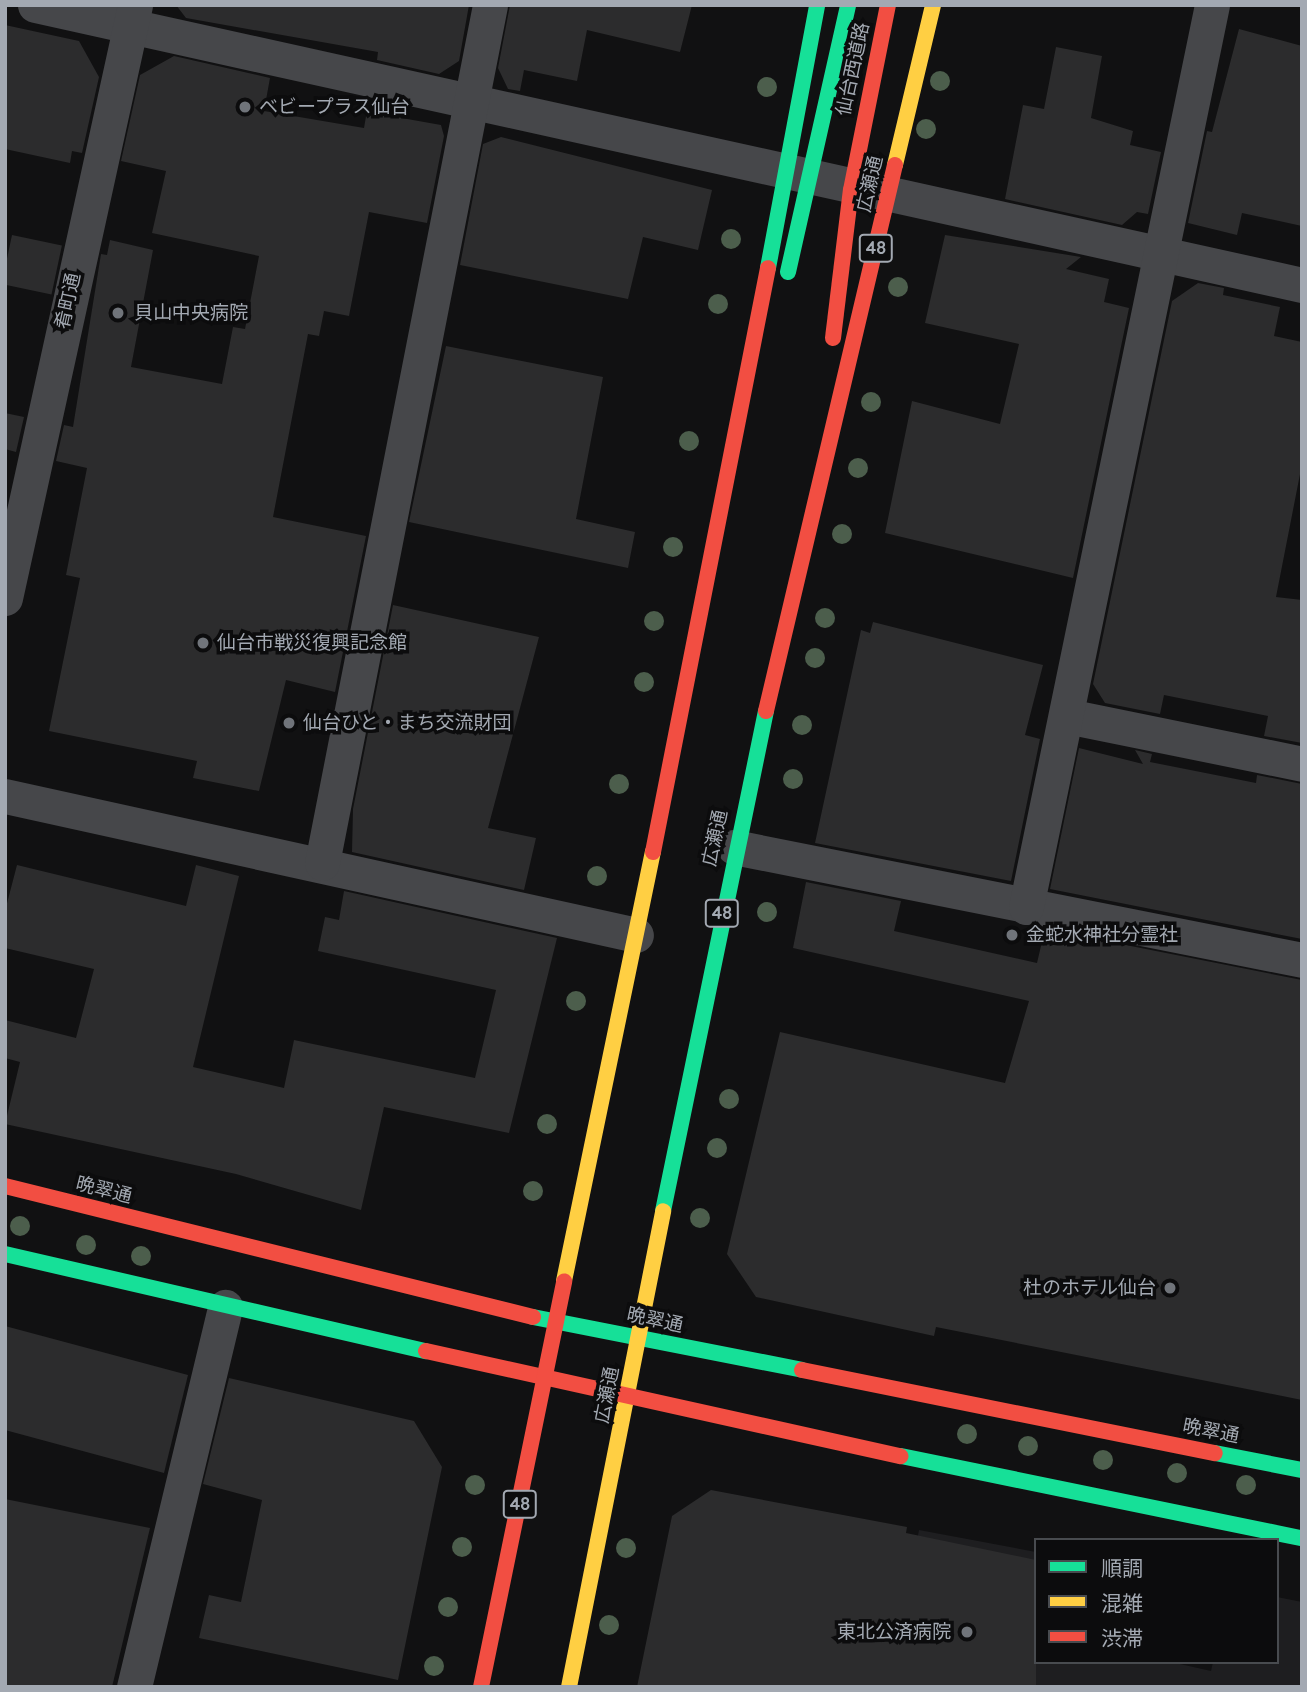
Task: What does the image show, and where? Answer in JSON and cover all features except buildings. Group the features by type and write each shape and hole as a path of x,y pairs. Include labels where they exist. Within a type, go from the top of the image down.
{"main road":[{"name":"48","path":"481,1687 547,1380 730,480 797,176 817,5"},
{"name":"仙台西道路","path":"797,176 821,132 848,5"},
{"name":"仙台西道路","path":"851,190 888,5"},
{"name":"広瀬通","path":"569,1687 640,1338 734,847 816,490 933,5"},
{"name":"48","path":"730,480 797,176"},
{"name":"48","path":"816,490 851,190"},
{"name":"晩翠通","path":"5,1186 557,1322 1302,1470"},
{"path":"5,1254 628,1398 1302,1538"}],"street":[{"path":"35,5 133,15 469,103 1157,257 1302,285"},
{"path":"322,863 490,5"},
{"path":"1026,908 1067,716 1157,257 1212,5"},
{"name":"肴町通","path":"5,598 133,15"},
{"path":"1067,716 1302,764"},
{"path":"5,796 322,863 636,935"},
{"path":"734,847 1026,908 1302,960"},
{"path":"134,1687 225,1307"}],"shaded area":[{"name":"東北公済病院","path":"919,1530 1034,1552 1034,1664 1180,1664 1211,1671 1213,1664 1279,1664 1279,1597 1302,1602 1302,1687 888,1687"}],"traffic: fast":[{"path":"768,268 817,5"},
{"path":"788,272 848,5"},
{"path":"663,1211 766,711"},
{"path":"5,1254 426,1351"},
{"path":"533,1317 802,1370"},
{"path":"1215,1453 1302,1470"},
{"path":"901,1456 1302,1538"}],"traffic: slow":[{"path":"895,165 933,5"},
{"path":"564,1281 653,852"},
{"path":"569,1687 663,1211"}],"traffic: jam":[{"path":"833,338 851,190 888,5"},
{"path":"766,711 895,165"},
{"path":"653,852 768,268"},
{"path":"5,1186 533,1317"},
{"path":"481,1687 564,1281"},
{"path":"426,1351 901,1456"},
{"path":"802,1370 1215,1453"}],"place":[{"name":"ベビープラス仙台","path":"245,107"},
{"name":"貝山中央病院","path":"118,313"},
{"name":"仙台市戦災復興記念館","path":"203,643"},
{"name":"仙台ひと・まち交流財団","path":"289,723"},
{"name":"金蛇水神社分霊社","path":"1012,935"},
{"name":"杜のホテル仙台","path":"1170,1288"},
{"name":"東北公済病院","path":"967,1632"}]}
